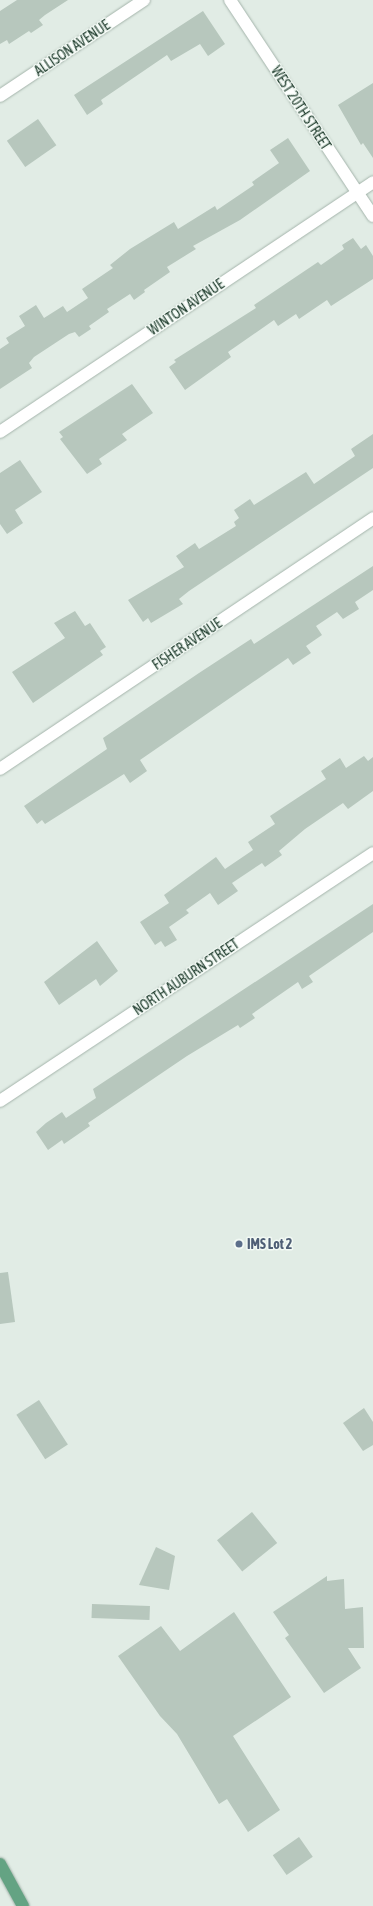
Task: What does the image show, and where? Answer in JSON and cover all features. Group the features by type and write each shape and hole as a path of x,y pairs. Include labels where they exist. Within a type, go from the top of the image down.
{"main road":[{"path":"0,1864 23,1906"}],"street":[{"name":"ALLISON AVENUE","path":"0,96 144,0"},
{"name":"WEST 20TH STREET","path":"230,0 373,216"},
{"name":"WINTON AVENUE","path":"0,432 373,182"},
{"name":"FISHER AVENUE","path":"0,769 373,518"},
{"name":"NORTH AUBURN STREET","path":"0,1101 373,853"}],"building":[{"path":"17,0 68,0 39,20 43,25 31,33 29,31 9,44 7,40 0,44 0,11"},
{"path":"203,11 225,44 208,56 200,44 171,61 167,55 101,100 103,104 87,115 74,95"},
{"path":"373,83 373,158 363,143 361,145 338,105"},
{"path":"38,119 56,145 25,167 7,141"},
{"path":"288,138 310,171 240,220 193,246 196,249 167,267 170,272 144,290 145,292 134,300 130,294 107,309 109,312 89,326 91,329 79,337 75,332 69,334 34,357 29,363 32,368 0,389 0,349 9,343 6,338 25,326 19,316 36,305 44,318 63,306 67,312 88,298 82,289 113,268 110,265 130,249 174,222 178,229 215,206 217,210 254,185 252,182 279,163 270,150"},
{"path":"353,238 361,249 366,245 373,256 373,279 331,306 327,300 299,319 296,314 278,326 274,320 228,352 231,357 185,390 169,367 176,362 174,360 256,308 254,305 318,262 321,265 344,249 342,245"},
{"path":"132,384 153,413 122,434 127,440 99,459 102,464 87,474 60,439 63,437 59,432"},
{"path":"373,434 373,468 189,591 179,599 183,604 151,623 148,618 143,622 128,600 184,567 176,556 195,543 199,549 236,526 234,522 239,518 234,510 250,499 254,505 306,472 314,484 355,456 351,449"},
{"path":"20,460 42,492 15,510 23,523 7,534 0,524 0,473"},
{"path":"373,566 373,590 355,602 359,609 343,619 337,612 316,626 322,635 306,646 311,653 293,665 288,658 140,760 147,771 130,783 124,774 45,824 42,820 37,824 24,806 107,749 103,738 251,639 254,644"},
{"path":"75,611 85,626 90,623 106,647 100,651 103,655 33,703 12,672 65,638 54,623"},
{"path":"364,756 368,761 373,757 373,791 348,809 343,803 305,829 279,851 282,855 265,867 262,863 232,883 238,891 218,905 210,893 186,910 189,913 169,927 177,940 165,947 161,941 155,945 140,922 169,903 164,895 216,857 225,869 253,850 248,842 275,824 270,816 326,779 321,771 340,758 346,768"},
{"path":"373,904 373,932 309,976 313,982 302,989 298,982 252,1014 255,1018 240,1028 238,1025 187,1056 88,1123 90,1126 64,1144 62,1140 48,1150 36,1132 46,1123 62,1112 66,1118 96,1098 93,1089"},
{"path":"97,941 118,971 100,986 96,979 59,1005 44,982"},
{"path":"8,1272 15,1322 0,1324 0,1273"},
{"path":"39,1400 68,1444 45,1459 16,1415"},
{"path":"364,1408 373,1422 373,1445 363,1451 343,1423"},
{"path":"252,1512 277,1543 242,1571 217,1540"},
{"path":"156,1547 175,1556 169,1590 139,1585"},
{"path":"327,1576 327,1581 344,1579 345,1609 363,1607 364,1648 348,1648 361,1668 324,1693 285,1638 289,1635 273,1612"},
{"path":"92,1604 150,1606 149,1620 92,1618"},
{"path":"234,1612 291,1697 233,1736 280,1810 248,1832 227,1799 219,1804 177,1734 160,1716 118,1656 161,1626 180,1651"},
{"path":"299,1837 313,1857 287,1875 273,1855"}],"place":[{"name":"IMS Lot 2","path":"239,1244"}]}
